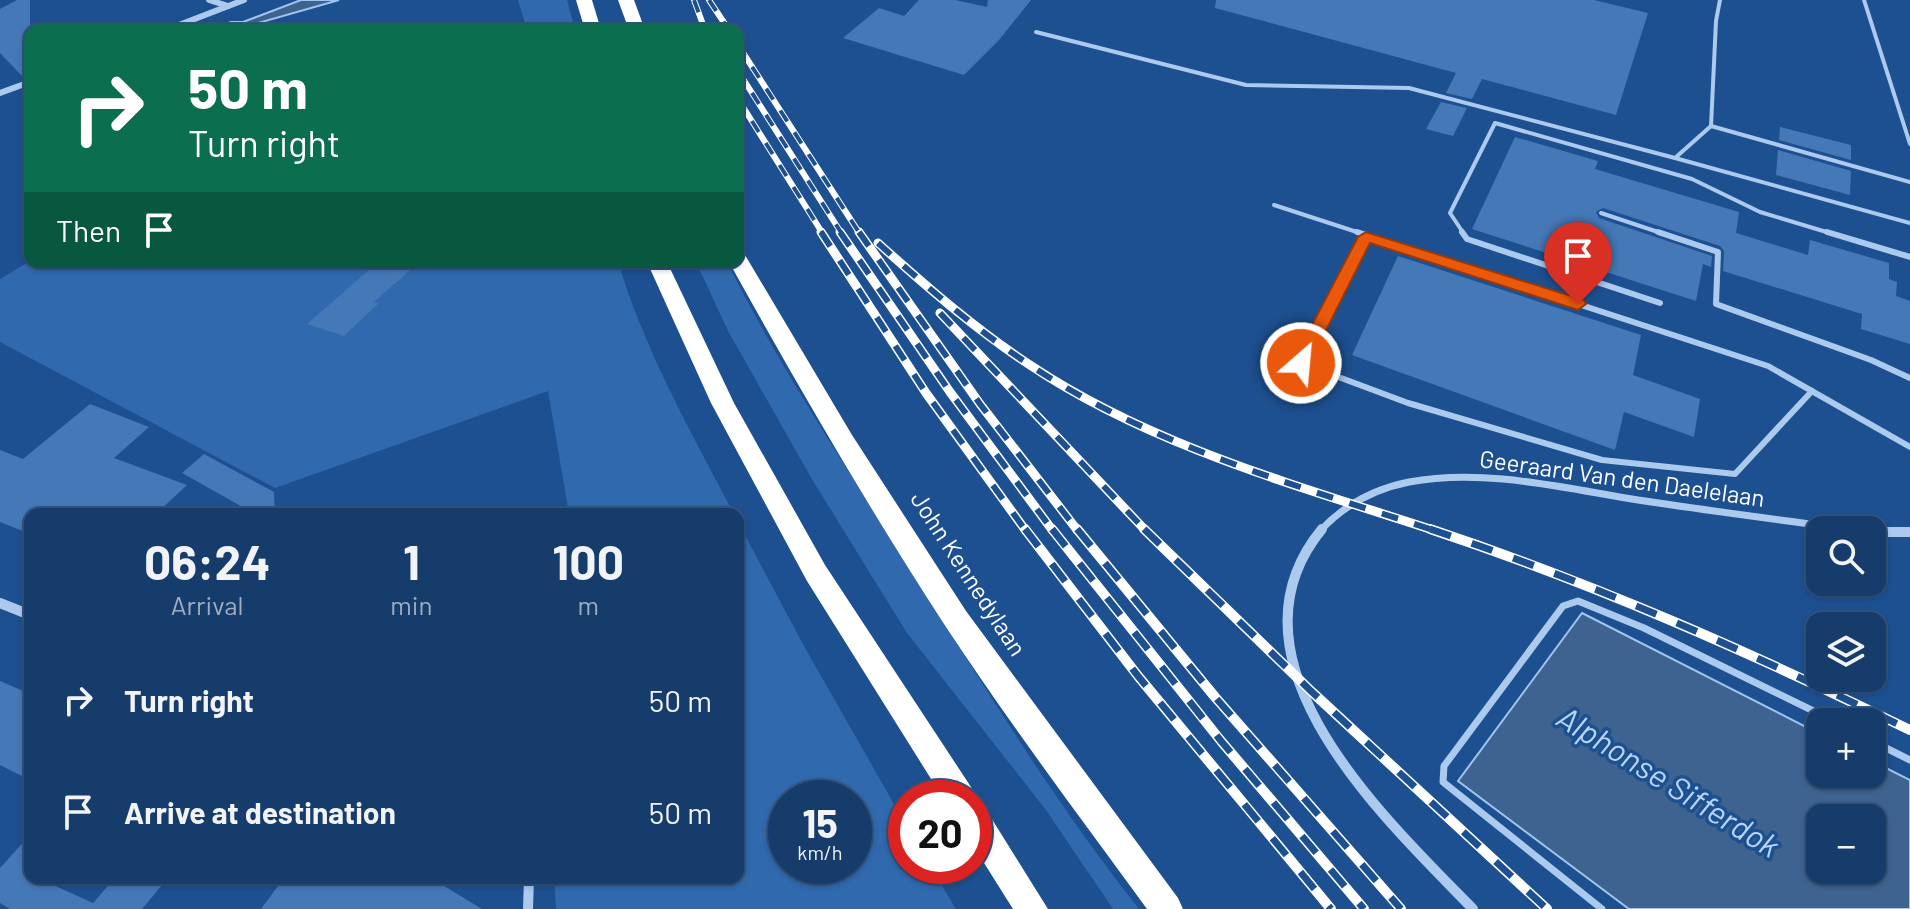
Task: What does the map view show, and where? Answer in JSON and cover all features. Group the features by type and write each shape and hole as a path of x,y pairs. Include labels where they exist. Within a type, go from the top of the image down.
{"highway":[{"path":"584,0 591,24"},
{"path":"626,0 635,24"},
{"path":"660,268 723,403 816,573 948,780"},
{"name":"John Kennedylaan","path":"743,268 802,373 956,619 1061,768 1167,909"},
{"path":"992,847 1032,909"}],"street":[{"path":"209,0 229,6"},
{"path":"182,24 244,0"},
{"path":"0,93 24,84"},
{"name":"Geeraard Van den Daelelaan","path":"1473,909 1346,769 1304,699 1290,653 1289,596 1297,568 1308,547 1330,521 1350,505 1385,487 1424,480 1491,478 1806,523"},
{"path":"1886,532 1910,532"},
{"path":"0,603 24,613"},
{"path":"528,909 529,884"}],"lane":[{"path":"1675,158 1711,126 1716,21 1720,0"},
{"path":"1864,0 1910,144"},
{"path":"1036,32 1246,85 1409,88 1910,223"},
{"path":"1660,303 1467,239 1450,213 1495,123 1692,179 1760,212 1910,257"},
{"path":"1711,126 1910,182"},
{"path":"1274,205 1768,366 1910,447"},
{"path":"1601,213 1718,252 1716,304 1871,360 1910,378"},
{"path":"1366,237 1301,363 1408,403 1602,460 1735,474 1812,391"},
{"path":"1602,909 1443,782 1444,766 1563,606 1578,601 1644,628 1807,708"},
{"path":"1886,748 1910,760"}],"shaded area":[{"path":"518,0 567,0 573,24 525,24"},
{"path":"24,265 24,268 620,268 655,359 731,508 568,508 548,391 275,488 0,342 0,279"},
{"path":"699,268 730,268 814,416 990,697 1077,826 1139,909 1113,909 1046,810 907,633 813,481 728,331"},
{"path":"744,533 888,793 888,884 941,884 956,909 556,909 554,884 744,884"}],"water":[{"path":"301,0 339,0 255,24 226,24 243,22"},
{"name":"Alphonse Sifferdok","path":"1582,613 1806,727 1806,788 1886,788 1886,768 1910,780 1910,909 1629,909 1458,781"}],"building":[{"path":"17,0 30,0 30,24 24,24 24,78 0,53 0,9"},
{"path":"919,0 955,0 987,7 988,0 1031,0 999,40 964,75 843,38 879,8 904,16"},
{"path":"1216,0 1594,0 1648,13 1616,115 1482,79 1472,99 1446,93 1456,73 1215,8"},
{"path":"1441,102 1467,108 1453,136 1426,129"},
{"path":"1780,127 1851,145 1851,160 1779,140"},
{"path":"1515,137 1598,161 1595,169 1739,212 1736,233 1808,255 1810,240 1889,263 1889,279 1897,282 1896,296 1910,301 1910,344 1861,329 1862,314 1723,271 1724,251 1720,246 1603,208 1596,212 1599,218 1712,256 1711,267 1703,264 1696,301 1472,229"},
{"path":"1778,150 1851,171 1850,195 1776,175"},
{"path":"1398,256 1641,335 1633,375 1700,399 1694,437 1624,412 1615,450 1352,355"},
{"path":"371,268 410,270 374,302 379,303 344,336 307,324"},
{"path":"90,404 149,427 114,458 187,485 162,508 24,508 24,532 0,522 0,450 23,459"},
{"path":"204,454 274,492 275,508 244,508 182,473"},
{"path":"0,681 24,691 24,777 0,765"},
{"path":"24,842 24,884 51,884 93,903 110,884 163,884 142,909 10,909 0,903 0,868"},
{"path":"280,884 441,884 482,909 261,909"}],"railway":[{"path":"694,0 703,24"},
{"path":"709,0 725,24"},
{"path":"744,54 860,234"},
{"path":"744,80 842,234"},
{"path":"744,109 823,234"},
{"path":"821,232 926,393 1026,531"},
{"path":"840,232 950,392 1053,531"},
{"path":"859,232 980,404 1078,531"},
{"path":"878,243 990,337 1077,394 1125,419 1227,462 1434,530"},
{"path":"940,313 1145,530"},
{"path":"1025,529 1138,676 1331,909"},
{"path":"1052,529 1221,741 1364,909"},
{"path":"1077,529 1215,697 1401,909"},
{"path":"1145,530 1312,692 1547,909"},
{"path":"1434,530 1553,573 1674,622 1910,730"}],"route":[{"path":"1301,363 1366,237 1578,304"}]}
